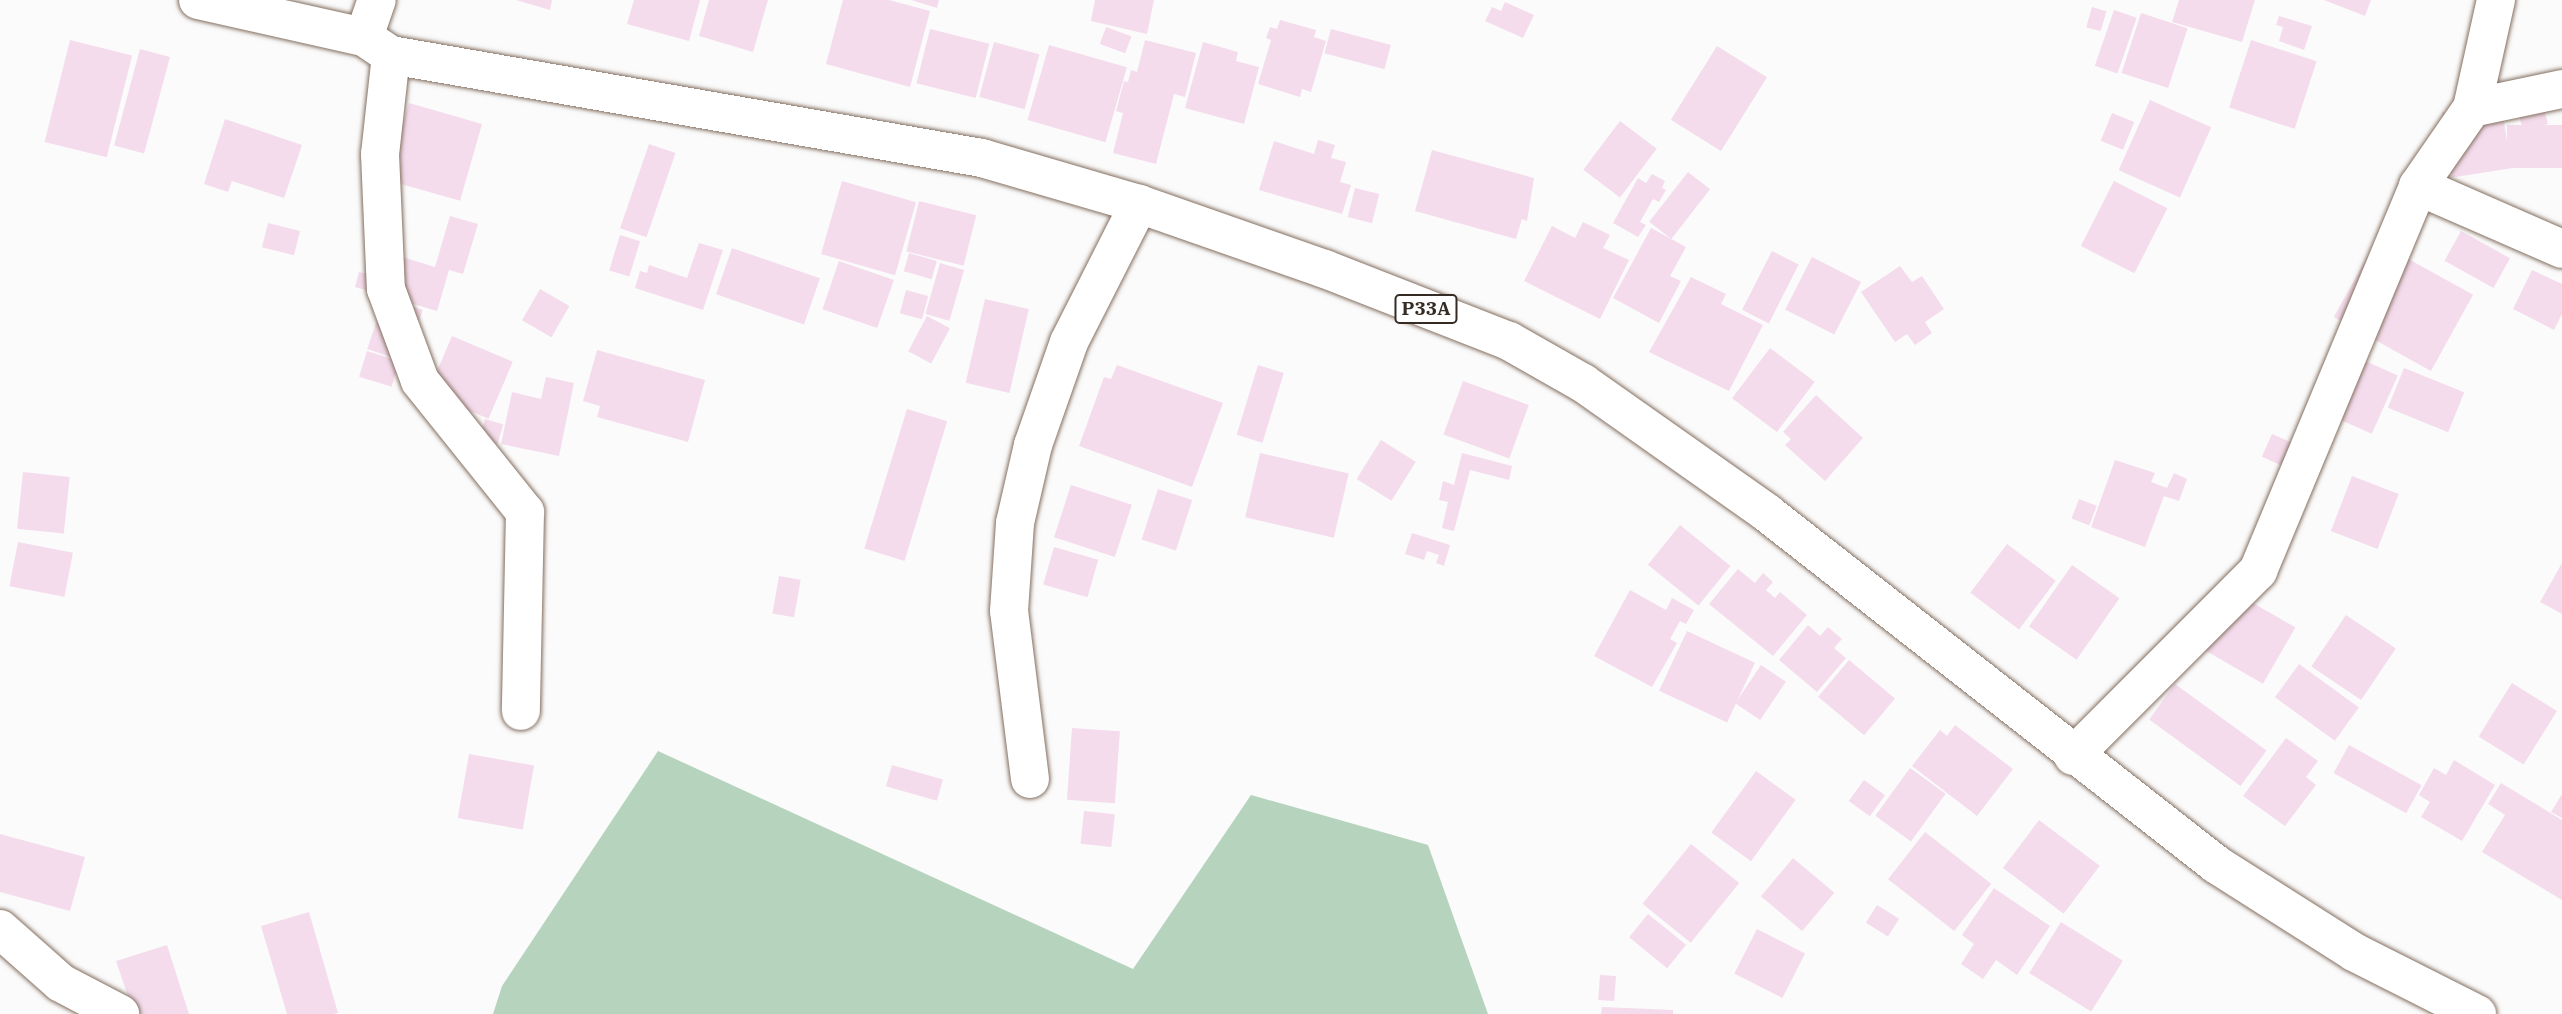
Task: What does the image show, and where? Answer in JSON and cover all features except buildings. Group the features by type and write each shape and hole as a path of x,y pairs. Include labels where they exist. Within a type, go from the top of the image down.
{"street":[{"name":"P33A","path":"198,0 378,46 982,158 1139,204 1325,269 1509,341 1583,383 1767,513 2073,756 2228,872 2354,952 2477,1014"},
{"path":"377,0 386,289 420,381 525,513 521,711"},
{"path":"2073,756 2258,571 2418,186 2472,108 2496,0"},
{"path":"2472,108 2562,89"},
{"path":"2418,186 2562,249"},
{"path":"1030,779 1009,611 1015,523 1032,445 1069,342 1139,204"},
{"path":"0,929 61,983 120,1014"}],"green space":[{"path":"658,751 1133,969 1251,795 1428,845 1488,1014 493,1014 502,986"}]}
